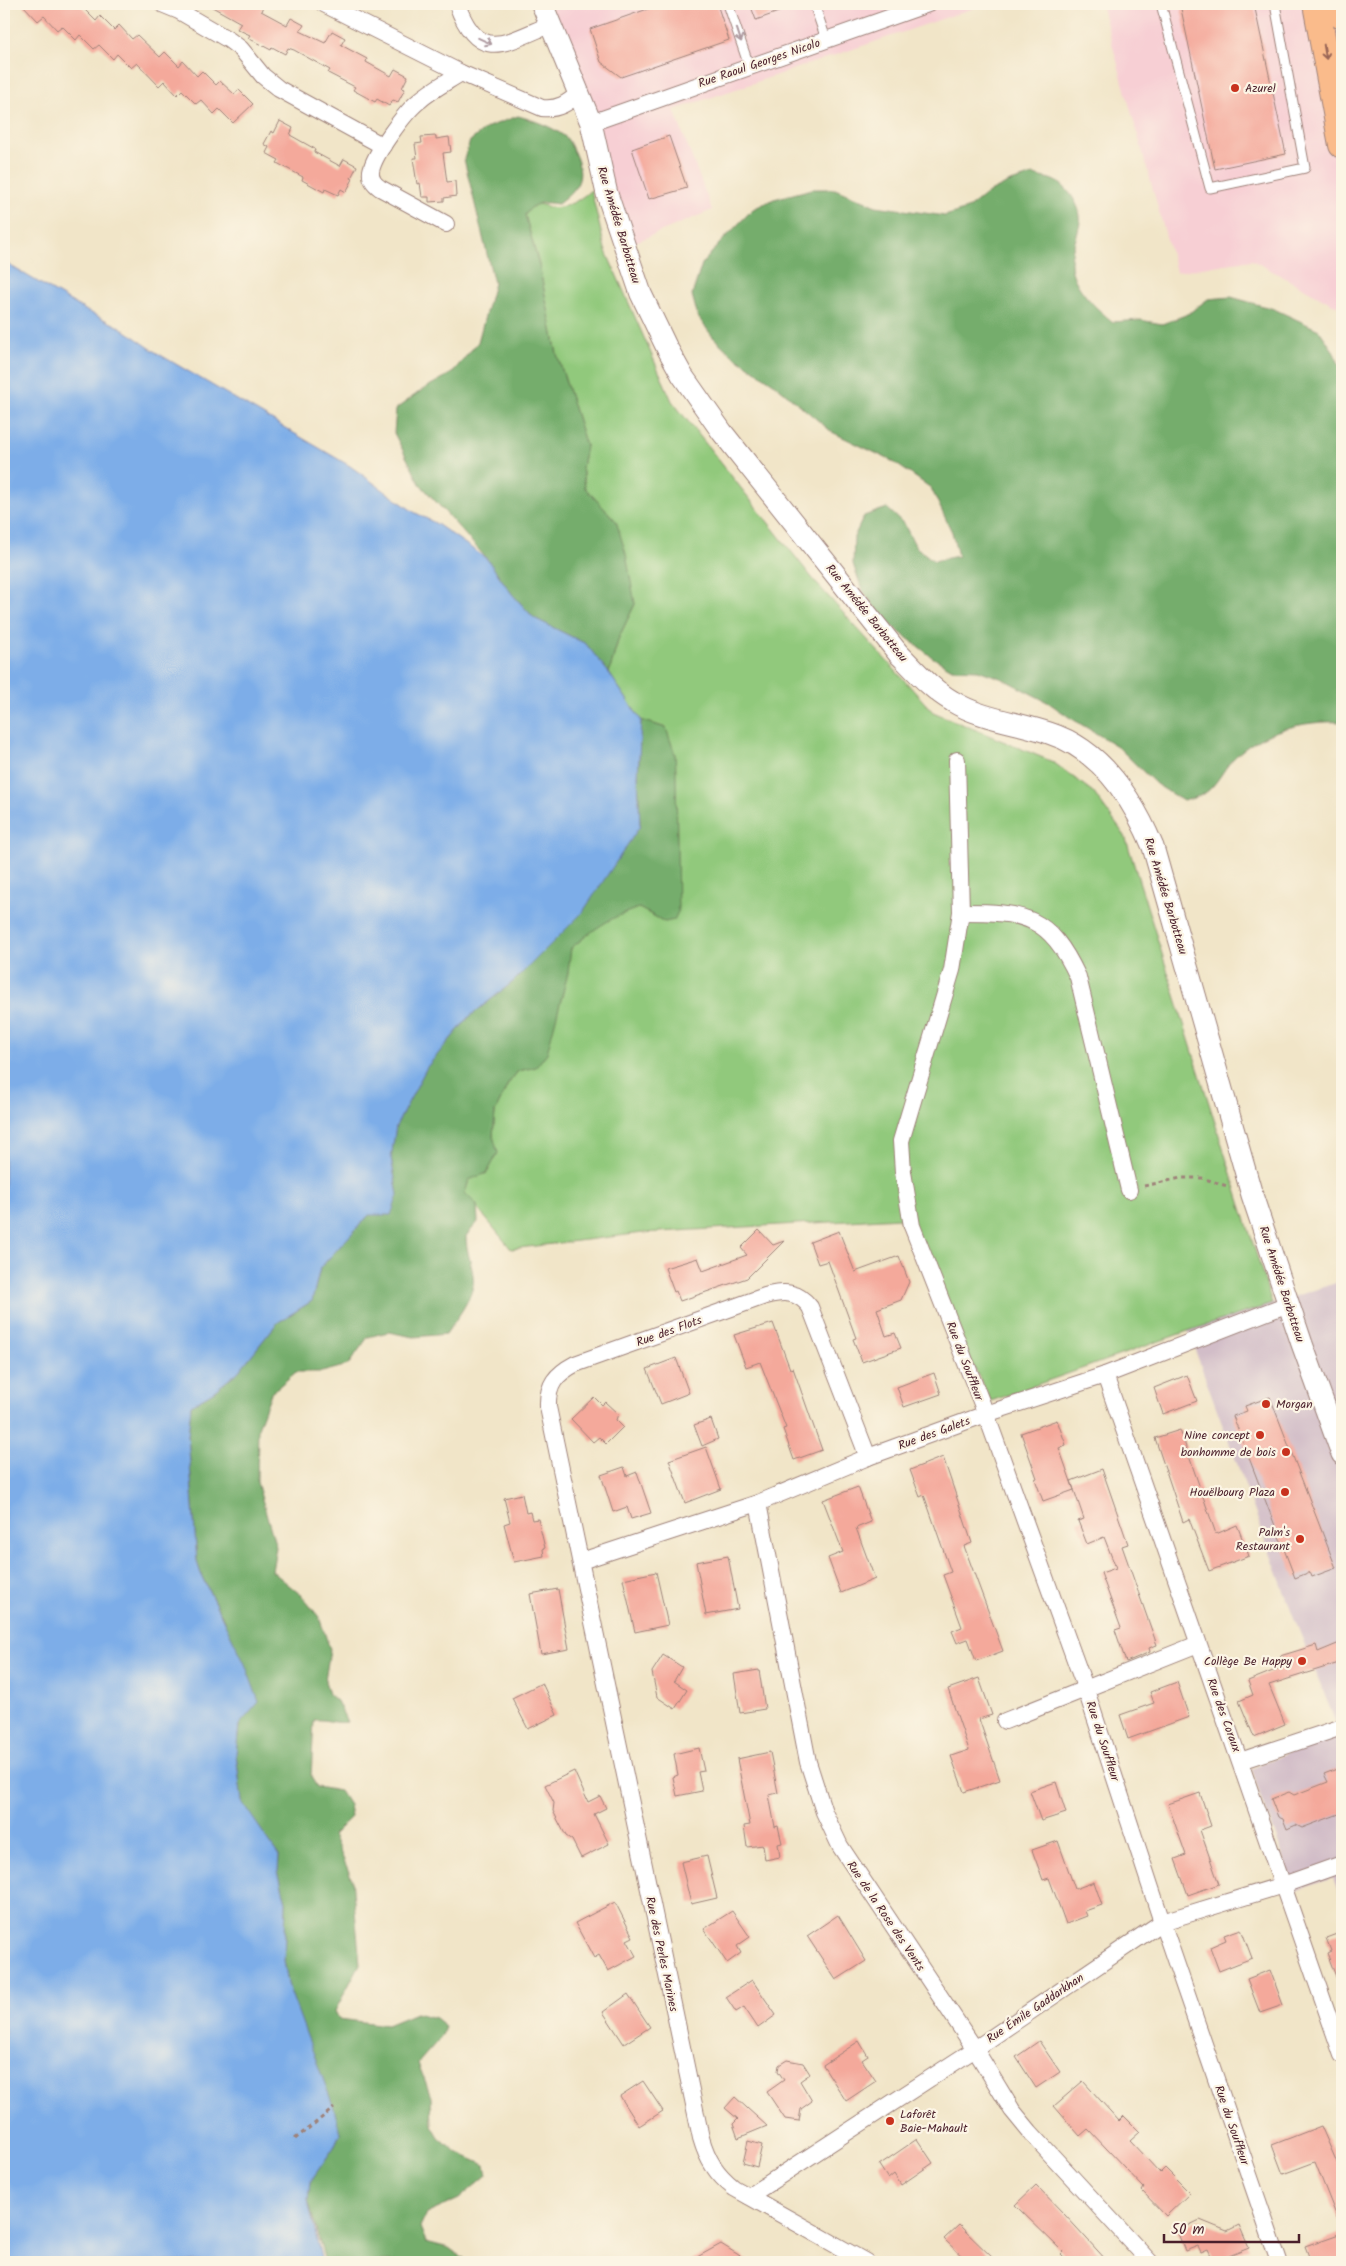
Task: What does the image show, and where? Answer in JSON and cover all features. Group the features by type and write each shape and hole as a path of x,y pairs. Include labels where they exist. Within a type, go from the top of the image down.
{"main road":[{"path":"1316,4 1342,146"},
{"path":"1340,4 1342,16"}],"street":[{"path":"162,4 179,11 235,45 250,59 263,76 279,89 383,146"},
{"path":"324,4 461,73 542,108 550,109 563,106 579,93"},
{"path":"457,4 470,30 487,44 502,45 549,25"},
{"name":"Rue Amédée Barbotteau","path":"542,4 549,25 591,123 599,164 622,244 640,294 682,375 722,432 898,653 936,690 966,708 1050,733 1069,741 1098,762 1129,798 1153,847 1252,1194 1288,1304 1342,1454"},
{"name":"Rue Raoul Georges Nicolo","path":"591,123 928,4"},
{"path":"446,224 376,185 371,177 372,169 383,146 410,109 420,99 461,73"},
{"name":"Rue du Souffleur","path":"957,760 962,912 952,970 901,1141 903,1172 912,1226 986,1414 1086,1690 1162,1922 1279,2262"},
{"path":"962,912 1001,912 1026,917 1051,934 1066,951 1078,977 1129,1190"},
{"name":"Rue des Flots","path":"581,1561 548,1407 548,1395 554,1379 576,1364 765,1296 778,1292 797,1295 810,1307 815,1318 868,1457"},
{"name":"Rue des Galets","path":"581,1561 758,1503 868,1457 986,1414 1105,1375 1288,1304"},
{"name":"Rue des Coraux","path":"1105,1375 1342,2055"},
{"name":"Rue de la Rose des Vents","path":"758,1503 808,1762 824,1812 853,1868 975,2049 1012,2110 1025,2127 1150,2262"},
{"name":"Rue des Perles Marines","path":"581,1561 701,2138 707,2159 724,2180 748,2196 866,2262"},
{"path":"1004,1721 1198,1644"},
{"path":"1240,1761 1342,1727"},
{"name":"Rue Émile Gaddarkhan","path":"748,2196 975,2049 1162,1922 1283,1885 1342,1864"}],"lane":[{"path":"728,4 749,66"},
{"path":"814,4 826,39"},
{"path":"1161,4 1210,188 1305,168 1275,4"}],"path":[{"path":"1129,1190 1181,1178 1202,1178 1252,1194"},
{"path":"295,2139 334,2108"}],"shaded area":[{"path":"550,4 986,4 674,110 712,210 631,244"},
{"path":"1101,4 1342,4 1342,309 1252,260 1176,272"},
{"path":"1342,1281 1342,1902 1333,1878 1296,1891 1251,1769 1339,1731 1293,1615 1188,1331"}],"green space":[{"path":"518,116 548,126 566,137 580,169 580,176 575,187 558,204 543,203 536,205 525,215 539,265 557,354 586,446 582,467 585,488 616,521 626,554 635,604 619,637 609,673 586,644 534,618 512,594 487,559 420,484 394,433 396,409 422,390 452,373 478,342 494,283 464,159 470,141 488,127"},
{"path":"1033,175 1050,179 1060,184 1073,198 1079,210 1080,222 1071,258 1072,272 1086,296 1113,322 1140,320 1162,324 1188,314 1208,299 1231,297 1274,309 1319,330 1332,349 1342,370 1342,722 1297,725 1268,735 1243,750 1232,760 1209,790 1200,796 1183,801 1156,784 1117,746 1049,703 1003,679 978,670 952,669 932,657 893,627 876,609 862,589 853,564 854,537 864,516 887,508 904,524 916,547 934,561 958,556 952,532 931,488 892,461 832,432 772,382 731,354 713,337 698,317 692,295 702,264 719,244 753,209 774,199 812,189 835,189 876,206 945,216 967,209 986,194 1008,183"},
{"path":"591,190 605,249 672,401 817,584 933,712 1053,762 1093,792 1125,836 1272,1304 1188,1331 991,1401 899,1218 643,1233 511,1249 465,1193 469,1179 487,1173 497,1153 493,1136 495,1112 508,1084 518,1071 536,1067 562,997 571,948 598,925 617,915 639,908 665,922 666,728 641,720 609,673 619,637 635,604 616,521 585,488 582,467 586,446 557,354 539,265 525,215 534,205 538,204 554,208 569,205"},
{"path":"641,720 666,728 675,754 678,912 674,920 665,922 639,908 603,924 571,948 568,973 547,1053 536,1067 518,1071 508,1084 495,1112 493,1136 498,1153 487,1173 469,1180 465,1193 477,1205 478,1222 466,1236 472,1270 472,1290 465,1306 446,1334 414,1337 388,1332 368,1337 348,1365 322,1372 296,1372 271,1393 258,1428 257,1482 276,1547 272,1571 301,1595 319,1617 330,1649 325,1681 329,1694 337,1701 347,1722 314,1720 311,1777 317,1787 340,1791 349,1805 351,1817 333,1835 352,1879 360,1964 335,2011 339,2019 387,2025 416,2013 435,2018 445,2026 442,2036 418,2063 431,2097 432,2125 439,2137 456,2152 485,2165 487,2175 459,2199 426,2214 420,2227 426,2242 449,2248 464,2259 464,2262 325,2262 308,2200 310,2182 334,2147 340,2133 289,1988 284,1961 286,1902 278,1871 279,1856 242,1803 236,1754 239,1725 224,1620 202,1577 197,1562 188,1436 191,1405 213,1392 238,1372 277,1323 312,1301 320,1268 369,1215 398,1195 391,1158 396,1125 427,1067 469,1017 514,981 640,826 638,776"}],"water":[{"path":"4,262 87,311 120,327 157,353 350,466 414,512 437,524 487,559 512,594 534,618 586,644 609,673 641,720 638,776 640,826 582,913 514,981 469,1017 427,1067 396,1126 391,1158 398,1195 391,1215 369,1215 320,1268 312,1301 277,1323 238,1372 213,1392 191,1405 188,1436 197,1562 202,1577 245,1664 259,1702 239,1725 236,1754 242,1802 279,1856 278,1871 286,1902 284,1961 289,1988 334,2108 340,2133 334,2147 310,2182 308,2200 322,2262 4,2262"}],"building":[{"path":"22,4 79,4 96,21 100,16 114,30 119,25 132,39 137,35 160,57 165,52 179,66 183,61 197,76 202,71 216,85 220,81 234,94 239,90 253,104 233,123 219,109 214,114 201,100 196,104 182,90 177,95 164,81 159,86 137,63 131,68 117,54 113,59 99,45 94,49 80,35 76,40 62,26 57,30 44,16 38,21"},
{"path":"207,4 264,4 261,11 287,25 291,18 304,25 300,31 325,43 332,31 345,38 341,45 367,59 366,62 391,76 395,69 408,76 402,88 405,89 398,102 393,100 389,106 377,99 375,102 353,90 355,87 328,73 330,70 294,50 288,48 285,54 272,47 271,50 248,38 250,35 237,29 241,23"},
{"path":"662,4 717,4 729,40 621,77 601,62 590,29"},
{"path":"750,4 795,4 795,6 756,20"},
{"name":"Azurel","path":"1180,4 1254,4 1286,154 1215,169"},
{"path":"280,121 293,128 290,135 315,149 314,152 340,166 344,159 357,166 346,192 341,189 338,195 325,189 324,192 302,180 303,177 277,163 279,160 266,153 269,147 264,144 271,131 274,133"},
{"path":"436,136 436,139 449,137 451,152 443,153 447,182 455,181 456,196 444,198 444,201 429,202 429,197 422,197 420,183 417,184 413,158 417,158 415,144 422,143 421,137"},
{"path":"669,136 687,188 649,199 632,149"},
{"path":"759,1230 773,1245 784,1241 747,1278 680,1301 676,1291 674,1292 665,1268 698,1258 703,1271 747,1255 741,1248"},
{"path":"839,1231 855,1272 899,1256 909,1282 901,1300 877,1309 886,1336 895,1333 901,1348 862,1362 853,1339 856,1338 828,1261 818,1264 810,1242"},
{"path":"773,1323 790,1369 793,1368 822,1450 794,1460 783,1429 786,1428 760,1362 746,1367 734,1335"},
{"path":"676,1358 689,1393 661,1404 647,1369"},
{"path":"934,1373 941,1394 904,1407 897,1387"},
{"path":"1187,1375 1197,1401 1163,1414 1154,1388"},
{"path":"594,1397 602,1405 605,1402 618,1414 616,1420 623,1427 606,1444 599,1437 593,1442 571,1419"},
{"name":"Houëlbourg Plaza","path":"1270,1397 1336,1568 1312,1577 1310,1572 1295,1578 1233,1416 1247,1411 1245,1406"},
{"path":"711,1419 718,1439 702,1446 694,1425"},
{"path":"1057,1420 1066,1445 1059,1448 1074,1490 1043,1501 1021,1433"},
{"path":"1180,1430 1216,1534 1237,1525 1249,1556 1209,1571 1189,1519 1183,1522 1155,1438"},
{"path":"706,1447 721,1489 685,1503 669,1460"},
{"path":"943,1457 972,1543 964,1546 1003,1651 976,1661 968,1639 957,1643 952,1631 962,1627 943,1575 951,1572 924,1495 920,1497 910,1470"},
{"path":"624,1467 627,1476 637,1472 651,1513 631,1519 627,1507 613,1512 601,1475"},
{"path":"1102,1469 1128,1544 1122,1546 1157,1645 1149,1648 1150,1652 1126,1662 1115,1630 1121,1628 1101,1573 1116,1568 1104,1537 1087,1544 1078,1521 1084,1519 1071,1481"},
{"path":"858,1487 871,1522 856,1528 875,1579 841,1593 828,1558 843,1552 823,1500"},
{"path":"522,1494 526,1513 530,1512 532,1520 538,1519 545,1548 543,1549 544,1556 514,1562 504,1524 510,1522 504,1498"},
{"path":"728,1556 738,1609 706,1615 696,1562"},
{"path":"656,1572 668,1625 635,1632 623,1579"},
{"path":"558,1589 569,1649 541,1654 530,1594"},
{"path":"1342,1642 1342,1662 1269,1685 1285,1724 1254,1737 1239,1701 1253,1695 1248,1681 1283,1667 1280,1656 1316,1645 1318,1652"},
{"path":"663,1655 682,1667 674,1681 687,1690 675,1709 657,1697 652,1672"},
{"path":"759,1670 765,1709 740,1713 734,1674"},
{"path":"979,1678 992,1715 979,1719 1000,1780 964,1792 951,1756 969,1750 948,1689"},
{"path":"1177,1682 1189,1717 1128,1739 1120,1715 1154,1703 1150,1692"},
{"path":"542,1683 557,1715 528,1729 512,1698"},
{"path":"699,1748 704,1771 698,1772 702,1791 677,1796 673,1777 678,1775 674,1754"},
{"path":"770,1752 778,1793 769,1795 775,1827 778,1826 782,1843 778,1844 780,1857 765,1860 763,1845 747,1847 744,1826 750,1825 737,1759"},
{"path":"1342,1767 1342,1817 1339,1814 1302,1828 1296,1825 1287,1829 1283,1819 1278,1817 1271,1799 1289,1792 1294,1795 1328,1782 1324,1774"},
{"path":"574,1771 588,1802 600,1796 606,1808 594,1814 609,1844 581,1858 572,1840 566,1836 553,1811 554,1803 545,1785"},
{"path":"1056,1782 1066,1813 1041,1821 1030,1791"},
{"path":"1200,1793 1211,1826 1200,1830 1219,1884 1188,1895 1175,1859 1186,1855 1168,1804"},
{"path":"1058,1841 1075,1889 1094,1882 1102,1905 1085,1911 1087,1916 1066,1924 1049,1878 1043,1880 1032,1850"},
{"path":"707,1856 717,1898 691,1904 681,1862"},
{"path":"615,1902 633,1937 627,1940 636,1956 608,1971 599,1955 594,1958 575,1923"},
{"path":"732,1911 750,1937 737,1946 741,1953 727,1963 704,1929"},
{"path":"838,1915 866,1961 836,1980 807,1936"},
{"path":"1241,1929 1252,1958 1219,1971 1210,1947 1226,1940 1224,1935"},
{"path":"1342,1932 1341,1990 1327,1953 1331,1951 1326,1938"},
{"path":"1270,1970 1283,2005 1260,2013 1247,1979"},
{"path":"752,1980 776,2015 758,2028 744,2007 736,2012 726,1997"},
{"path":"628,1994 650,2027 624,2044 603,2012"},
{"path":"859,2041 868,2056 862,2060 876,2081 846,2101 823,2065"},
{"path":"1039,2041 1060,2072 1036,2088 1016,2057"},
{"path":"787,2060 803,2063 810,2074 800,2081 812,2101 801,2109 799,2121 785,2119 767,2092 784,2080 778,2071 779,2065"},
{"path":"643,2081 663,2111 639,2126 620,2096"},
{"path":"1083,2081 1119,2121 1124,2116 1140,2132 1130,2141 1160,2173 1165,2168 1190,2193 1166,2216 1142,2191 1144,2188 1088,2129 1080,2136 1054,2106"},
{"path":"735,2097 767,2126 738,2138 733,2124 738,2119 725,2108"},
{"path":"1321,2126 1342,2174 1342,2230 1315,2162 1283,2174 1272,2145"},
{"path":"917,2139 933,2163 901,2185 894,2174 888,2179 879,2165"},
{"path":"748,2141 762,2145 757,2167 743,2163"},
{"path":"1036,2185 1108,2262 1069,2262 1061,2254 1063,2252 1015,2205"},
{"path":"1200,2220 1227,2231 1239,2225 1249,2248 1214,2262 1208,2249 1201,2252 1198,2246 1185,2251 1177,2231"},
{"path":"959,2225 997,2262 968,2262 944,2239"},
{"path":"1342,2233 1342,2262 1311,2262 1305,2246"},
{"path":"721,2244 750,2262 688,2262"}],"place":[{"name":"Azurel","path":"1235,88"},
{"name":"Morgan","path":"1266,1404"},
{"name":"Nine concept","path":"1260,1435"},
{"name":"bonhomme de bois","path":"1286,1452"},
{"name":"Houëlbourg Plaza","path":"1285,1492"},
{"name":"Palm's Restaurant","path":"1300,1539"},
{"name":"Collège Be Happy","path":"1302,1661"},
{"name":"Laforêt Baie-Mahault","path":"890,2121"}]}
